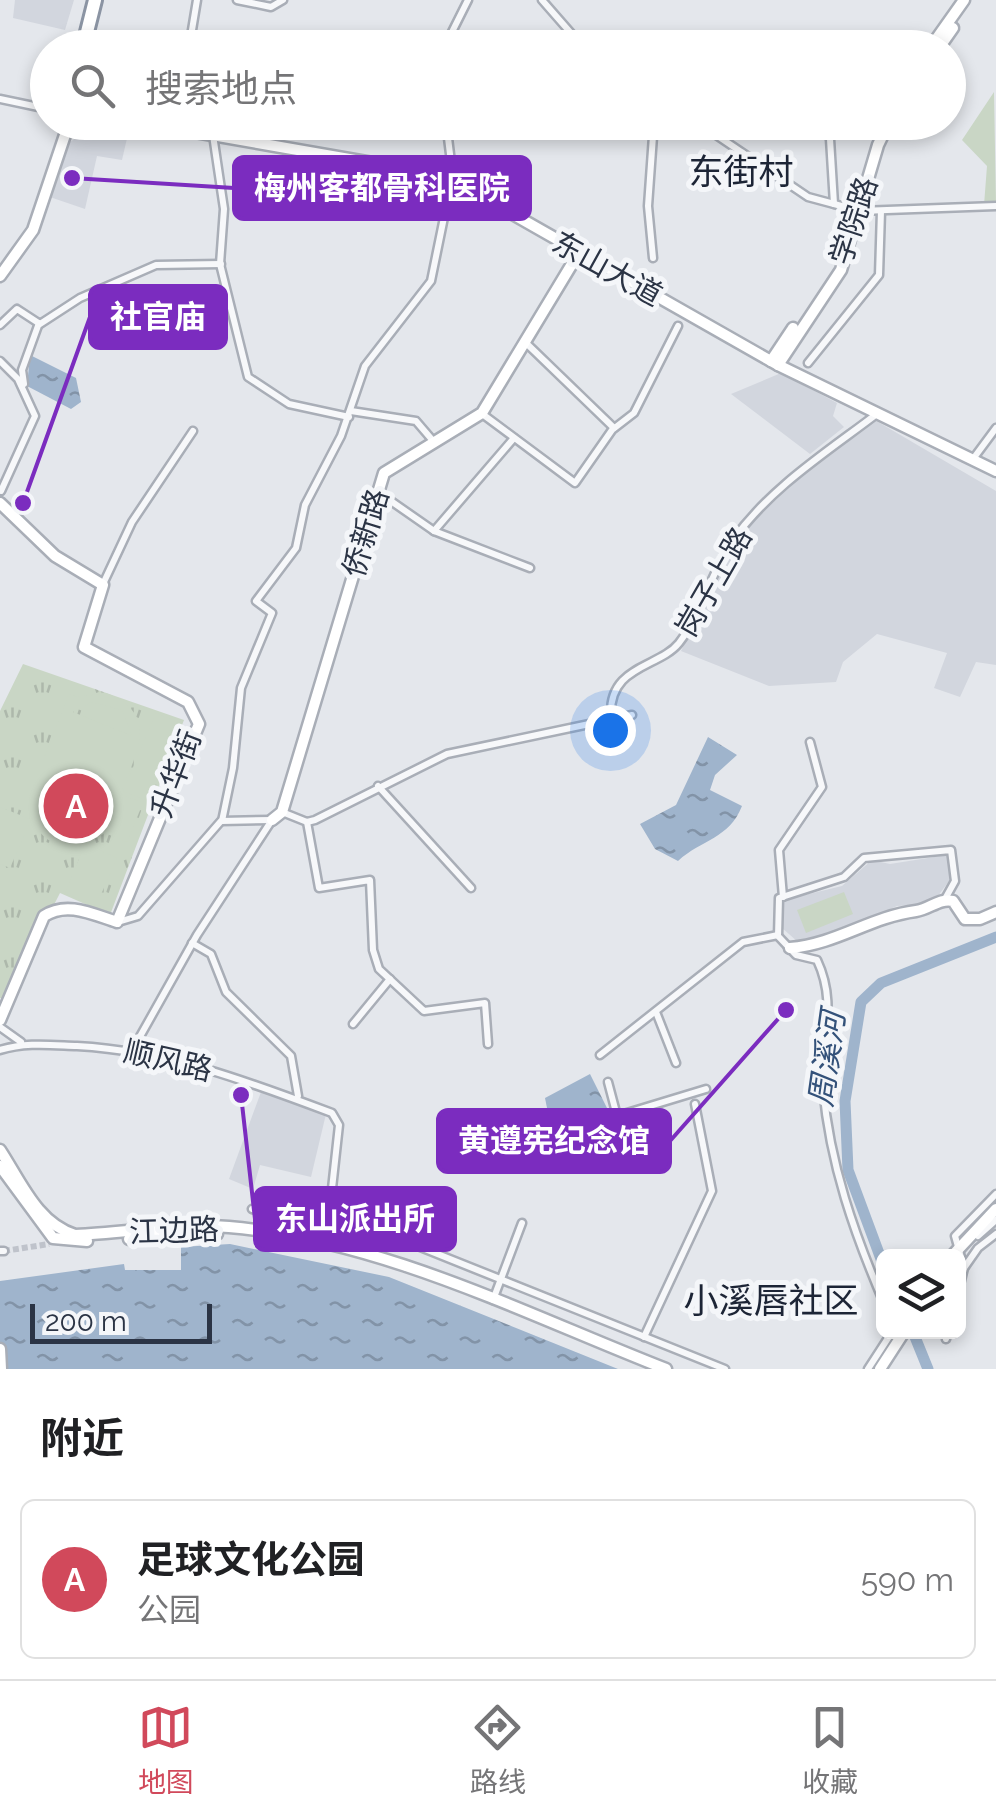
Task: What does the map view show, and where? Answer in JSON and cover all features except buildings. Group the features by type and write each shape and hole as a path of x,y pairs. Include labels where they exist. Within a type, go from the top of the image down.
{"highway":[{"path":"90,30 98,0"}],"main road":[{"path":"943,30 964,0"},
{"path":"951,30 972,0"},
{"path":"0,273 29,227 63,140"},
{"name":"东山大道","path":"238,140 438,178 472,191 775,363 996,471"},
{"name":"学院路","path":"775,363 841,270 876,140"},
{"name":"学院路","path":"857,211 880,140"},
{"name":"侨新路","path":"277,816 384,473 482,414 578,254"},
{"path":"0,502 55,556 102,586"},
{"name":"升华街","path":"102,586 84,646 188,702 199,724 116,922"},
{"path":"790,948 822,946 898,910 918,910 945,900 953,901 965,920 996,912"},
{"path":"0,1023 2,1006 44,916 70,908 116,922"},
{"path":"0,1150 54,1237"},
{"path":"2,1171 54,1237"},
{"path":"956,1249 996,1209"},
{"name":"江边路","path":"54,1237 228,1227 326,1243 384,1258 666,1369"},
{"name":"江边路","path":"54,1237 74,1242 226,1234 326,1249 388,1266 647,1369"},
{"path":"880,1369 889,1363 901,1339"},
{"path":"0,1350 1,1369"}],"street":[{"path":"192,30 198,0"},
{"path":"237,0 271,8 283,0"},
{"path":"453,30 468,0"},
{"path":"542,0 568,30"},
{"path":"0,99 30,105"},
{"path":"213,140 224,209 220,264 248,377 288,404 416,421 434,442"},
{"path":"448,140 452,170"},
{"path":"653,140 648,206 653,258"},
{"path":"724,140 808,197 857,211 996,206"},
{"path":"830,140 834,204"},
{"path":"116,922 138,916 222,820 233,768 241,688 272,613 256,601 296,548 305,505 350,414 365,366 431,281 449,194"},
{"path":"808,363 879,276 880,211"},
{"path":"24,393 22,370 39,324 80,298 156,265 220,264"},
{"path":"0,326 17,309 39,324"},
{"path":"482,414 575,483 614,428 634,413 678,326"},
{"path":"525,342 614,428"},
{"path":"0,361 24,393 35,416 1,491"},
{"name":"岗子上路","path":"611,717 618,690 629,673 676,648 724,555 771,495 878,413"},
{"path":"972,459 996,428"},
{"path":"102,586 132,522 193,431"},
{"path":"434,531 514,438"},
{"path":"378,492 434,531 530,568"},
{"path":"222,820 277,816 307,822 446,754 632,715"},
{"path":"783,897 779,850 822,787 810,742"},
{"path":"378,786 471,888"},
{"path":"133,1049 192,943 277,816"},
{"path":"307,822 319,888 370,880 373,950 379,969 424,1011 486,1003 488,1044"},
{"path":"876,1281 835,1169 823,1085 830,986 817,960 796,955 778,936 779,898 844,878 864,858 950,850 956,882 945,900"},
{"path":"600,1056 743,942 780,936"},
{"path":"192,943 212,954 226,992 292,1056 298,1096"},
{"path":"353,1024 390,979"},
{"path":"656,1012 676,1063"},
{"path":"0,1023 22,1043"},
{"name":"顺风路","path":"0,1050 22,1043 133,1049 179,1058 332,1113 338,1125 330,1222"},
{"path":"608,1082 617,1116 706,1089"},
{"path":"644,1337 712,1191 695,1104"},
{"path":"960,1249 956,1236 996,1194"},
{"path":"252,1209 330,1222 410,1244 725,1369"},
{"path":"978,1236 996,1220"},
{"path":"326,1243 330,1222"},
{"path":"492,1301 522,1223"},
{"path":"966,1265 978,1248 996,1234"},
{"path":"868,1369 887,1339"}],"shaded area":[{"path":"15,0 74,0 65,30 13,18"},
{"path":"73,140 127,140 122,160 97,156 85,209 44,195 67,144"},
{"path":"781,373 837,403 833,416 844,427 810,454 731,394"},
{"path":"873,419 996,491 996,665 976,662 960,697 934,688 947,653 877,634 843,662 836,682 769,686 681,651 740,537 770,500"},
{"path":"947,855 952,877 932,904 897,906 821,939 798,942 781,927 784,900 842,886 872,860 890,864"},
{"path":"261,1092 326,1114 311,1177 260,1165 253,1189 229,1179"}],"green space":[{"path":"994,92 996,204 984,205 987,166 962,140 966,140 966,134"},
{"path":"23,664 184,720 110,915 60,893 6,999 0,998 0,711"},
{"path":"106,693 134,712 139,724 137,750 120,794 143,803 127,842 105,833 86,844 117,858 96,906 65,893 85,844 68,847 54,843 31,820 10,868 0,864 0,807 30,819 28,799 69,694 77,697","holes":["91,702 122,710 132,736 73,712"]},
{"path":"156,713 178,722 145,800 123,791"},
{"path":"844,892 853,914 806,933 797,910"}],"water":[{"path":"30,355 76,378 81,402 71,409 27,386"},
{"path":"708,737 737,755 715,775 710,790 742,806 722,832 678,861 655,849 640,824 676,805"},
{"path":"590,1074 611,1116 559,1132 550,1123 545,1098"},
{"path":"230,1244 389,1277 618,1369 0,1369 0,1281 124,1264 125,1270 181,1270 181,1247"}],"waterway":[{"name":"周溪河","path":"877,1249 848,1170 845,1101 861,1002 881,983 996,937"},
{"name":"周溪河","path":"916,1339 928,1369"}],"tunnel":[{"path":"4,1251 49,1244"}],"place":[{"name":"梅州客都骨科医院","path":"72,178"},
{"name":"社官庙","path":"23,503"},
{"name":"足球文化公园","path":"76,806"},
{"name":"黄遵宪纪念馆","path":"786,1010"},
{"name":"东山派出所","path":"241,1095"}],"district":[{"name":"东街村","path":"741,172"},
{"name":"小溪唇社区","path":"771,1301"}]}
